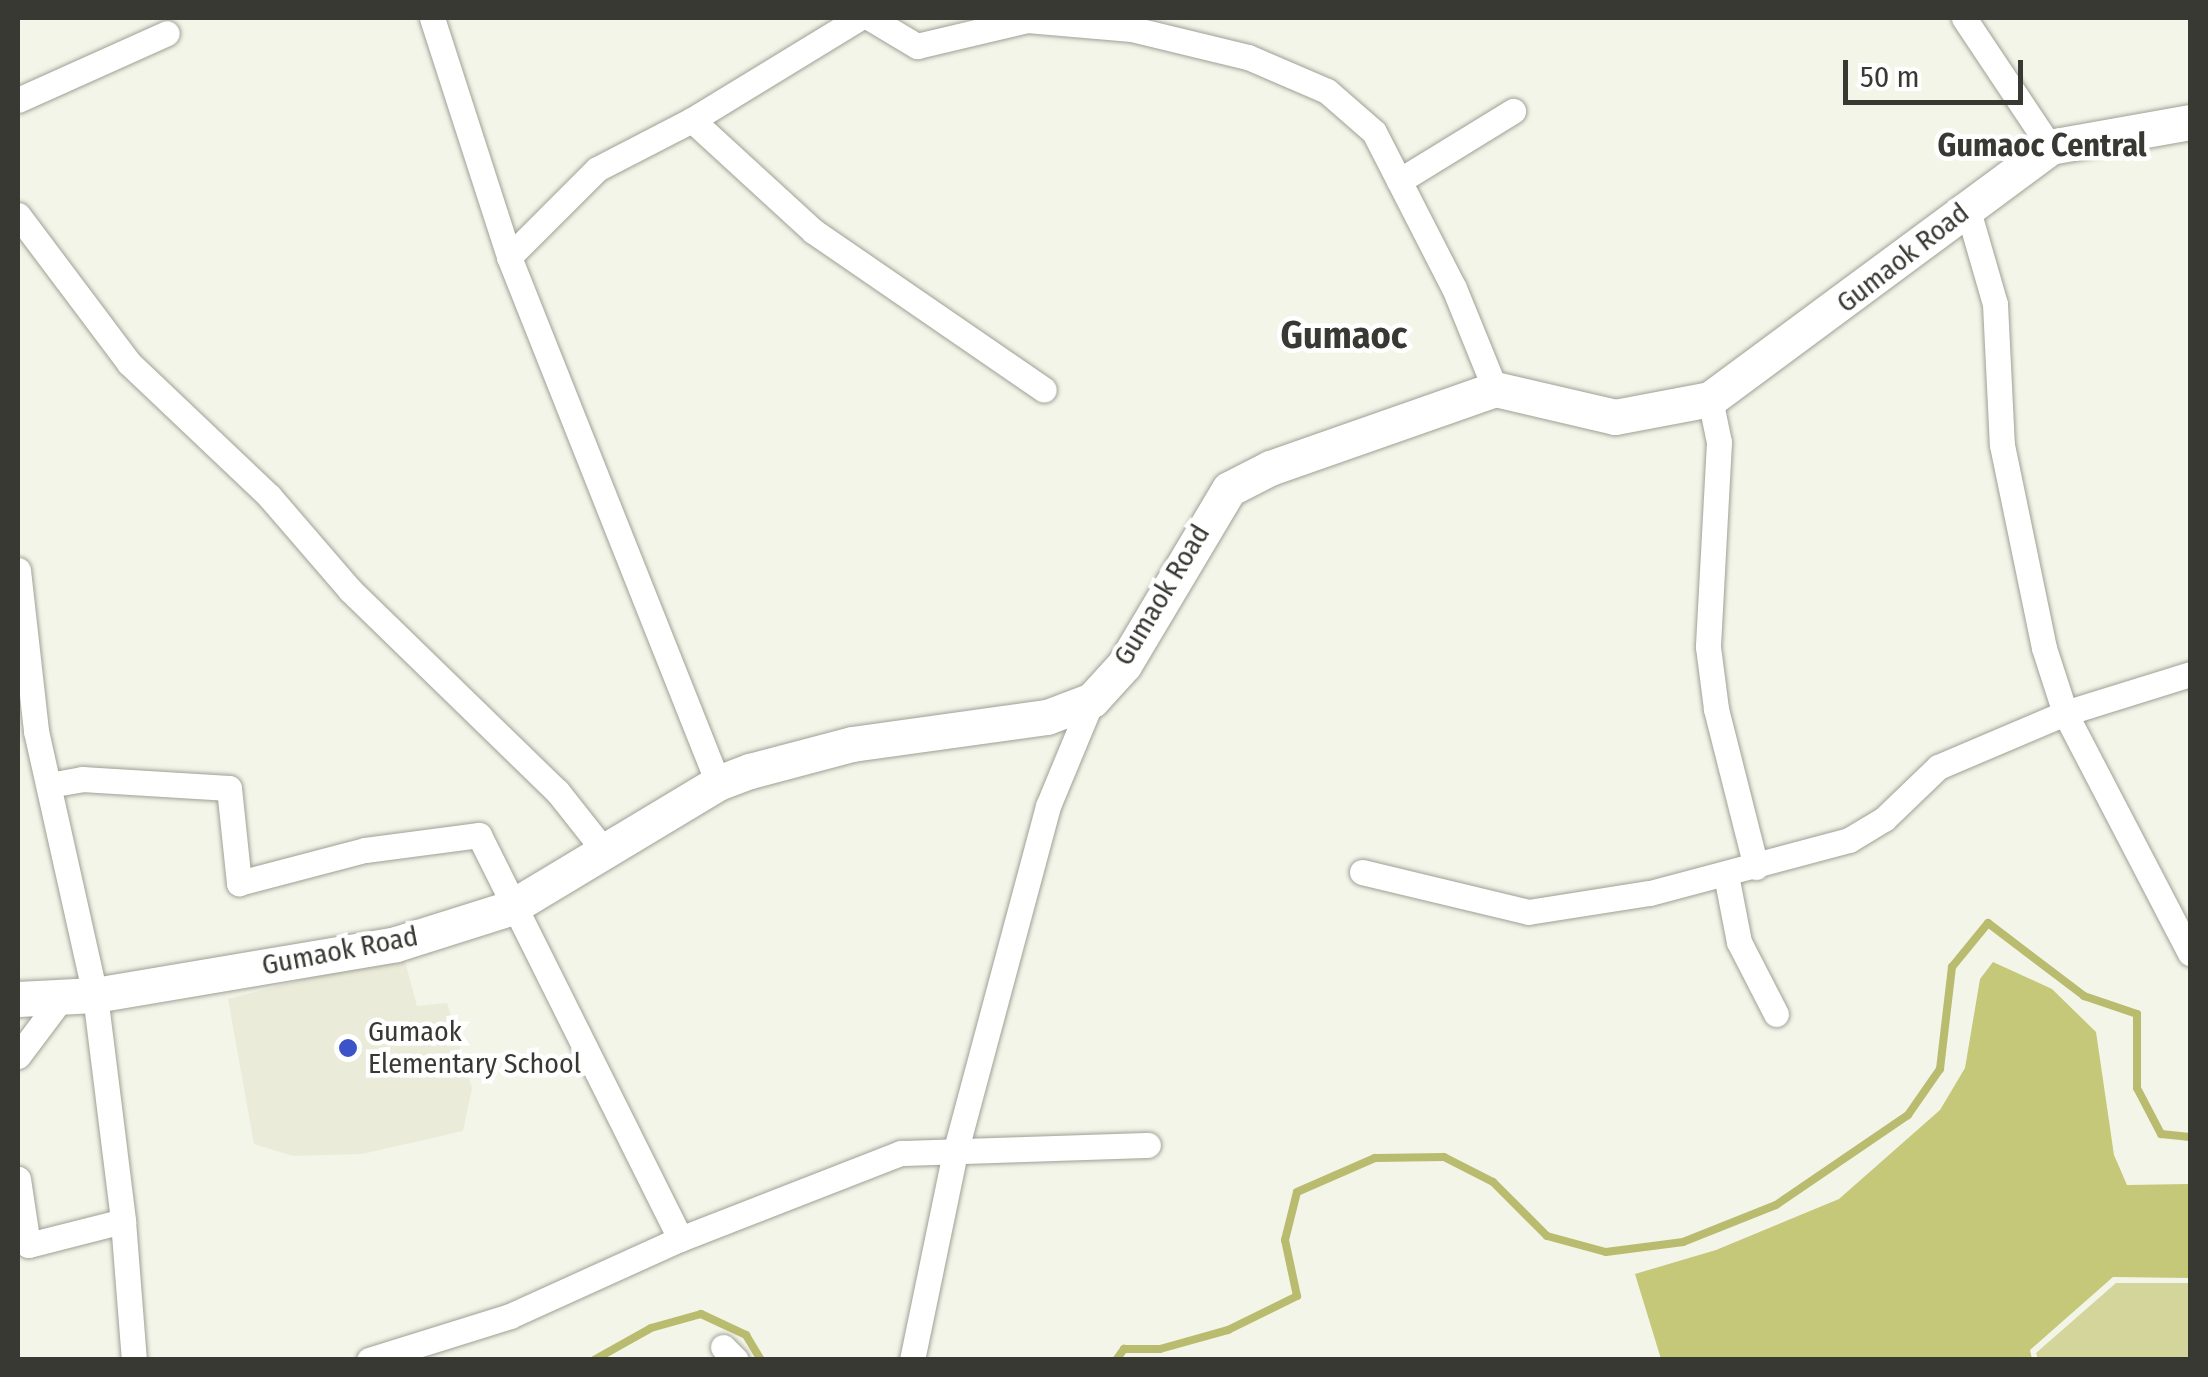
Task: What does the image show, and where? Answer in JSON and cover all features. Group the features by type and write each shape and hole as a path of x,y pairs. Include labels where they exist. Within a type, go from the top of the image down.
{"street":[{"path":"432,18 509,257 718,783"},
{"path":"509,257 597,169 692,120 859,18"},
{"path":"870,18 916,46 1027,20 1132,29 1248,58 1327,91 1374,132 1496,389"},
{"path":"1964,18 2050,147"},
{"path":"18,100 167,33"},
{"path":"1399,180 1514,111"},
{"path":"692,120 813,231 1044,390"},
{"name":"Gumaok Road","path":"18,999 77,998 396,944 510,908 718,783 852,744 1047,717 1092,700 1124,665 1230,489 1270,468 1496,389 1615,417 1710,399 2050,147 2190,122"},
{"path":"1967,207 1996,304 2002,445 2018,538 2065,713 2190,953"},
{"path":"18,215 129,363 269,496 350,590 556,791 606,853"},
{"path":"1710,399 1719,442 1708,648 1716,709 1756,867"},
{"path":"18,570 77,998 123,1221 134,1360"},
{"path":"1362,872 1528,912 1726,875 1850,840 1884,819 1938,767 2065,713 2190,674"},
{"path":"912,1360 955,1153 1048,806 1092,700"},
{"path":"49,786 82,778 229,788 239,883 365,850 479,835 510,908 680,1239"},
{"path":"1726,875 1739,942 1776,1014"},
{"path":"18,1056 77,998"},
{"path":"370,1360 510,1316 680,1239 900,1153 1148,1145"},
{"path":"18,1180 23,1248 123,1221"}],"shaded area":[{"name":"Gumaok Elementary School","path":"403,954 417,1006 447,1003 472,1088 463,1131 362,1154 293,1156 254,1144 228,999"}],"green space":[{"path":"1993,962 2052,989 2096,1032 2114,1155 2127,1185 2190,1184 2190,1278 2113,1277 2030,1350 2032,1359 1661,1359 1635,1274 1716,1250 1839,1199 1940,1110 1965,1068 1980,979"},
{"path":"2116,1283 2190,1283 2190,1359 2038,1359 2036,1353"}],"waterway":[{"path":"1116,1360 1124,1349 1160,1349 1228,1330 1297,1296 1285,1240 1297,1192 1375,1158 1444,1157 1493,1182 1547,1236 1606,1252 1683,1242 1776,1205 1908,1115 1940,1069 1952,967 1988,923 2084,996 2137,1014 2137,1088 2161,1134 2190,1137"},
{"path":"594,1360 651,1328 701,1314 746,1335 761,1360"}],"place":[{"name":"Gumaok Elementary School","path":"348,1048"}],"district":[{"name":"Gumaoc Central","path":"2042,145"},
{"name":"Gumaoc","path":"1344,336"}]}
